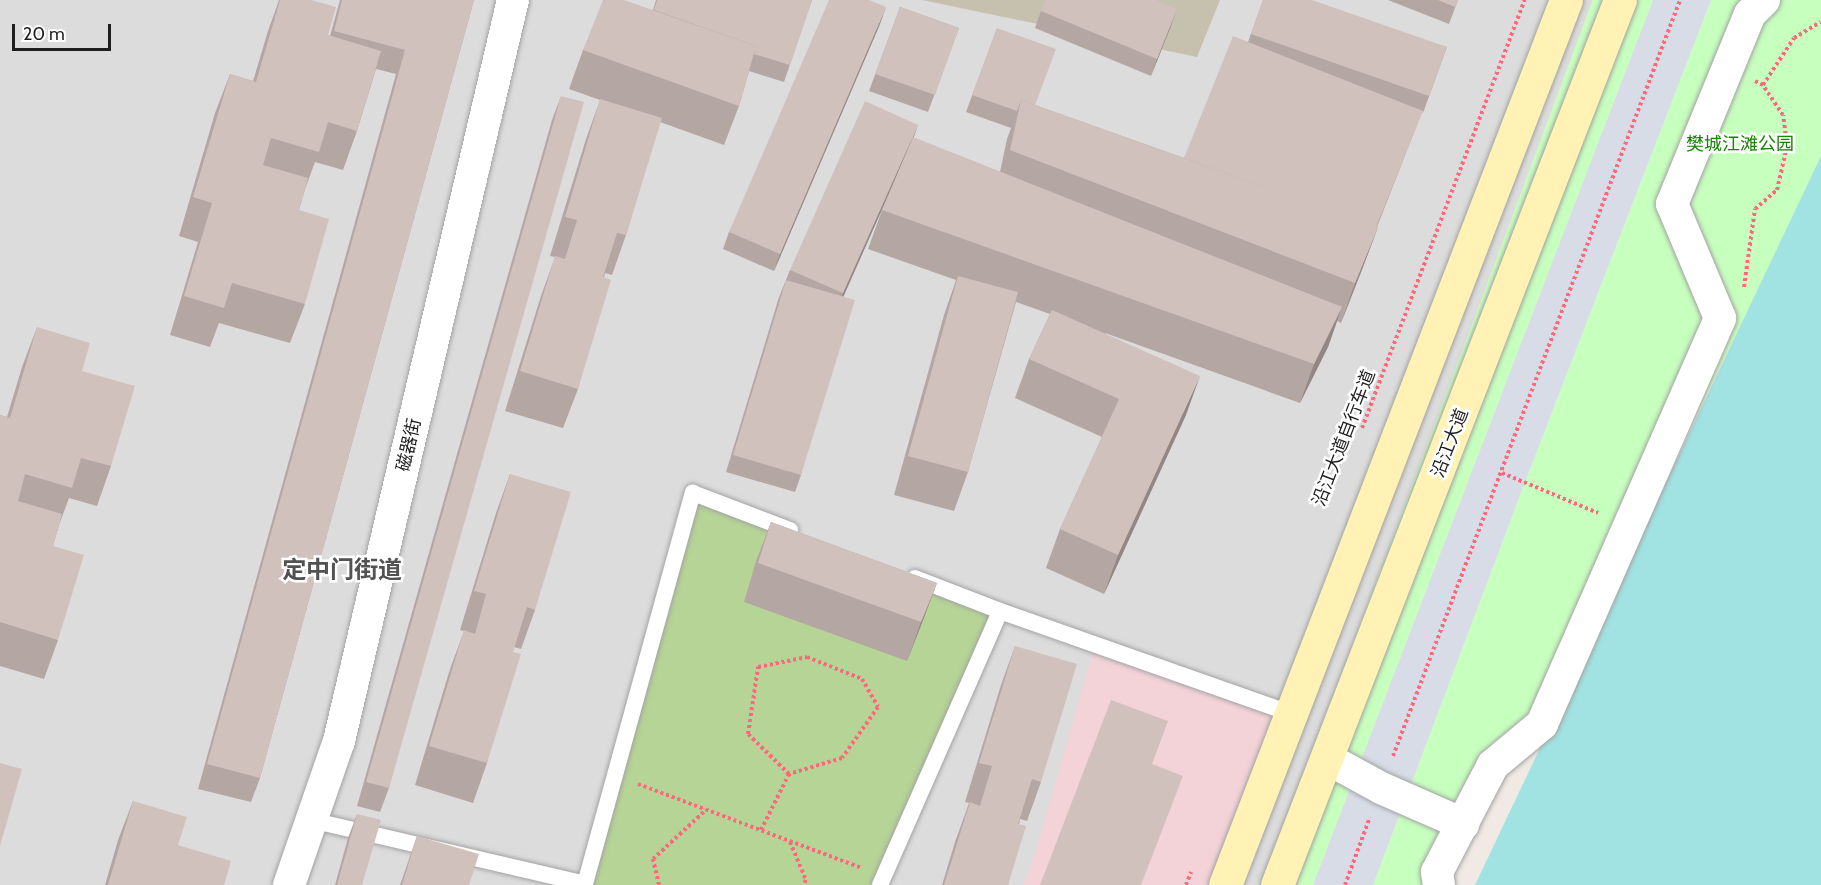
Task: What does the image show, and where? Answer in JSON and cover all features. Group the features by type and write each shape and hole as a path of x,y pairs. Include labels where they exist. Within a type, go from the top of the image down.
{"main road":[{"path":"1225,885 1566,0"},
{"name":"沿江大道","path":"1277,885 1328,759 1620,0"}],"street":[{"name":"磁器街","path":"289,885 341,730 513,0"},
{"path":"1439,885 1437,872 1493,765 1542,724 1720,318 1672,204 1750,14 1764,0"},
{"path":"1328,759 1380,788 1463,824"}],"lane":[{"path":"311,820 585,885 693,493 803,535"},
{"path":"901,573 1000,611 1292,714"},
{"path":"881,881 1000,611"}],"path":[{"name":"沿江大道自行车道","path":"1360,434 1525,0"},
{"path":"1345,885 1680,0"},
{"path":"1763,85 1794,38 1821,22"},
{"path":"1714,303 1744,289 1755,209 1778,190 1788,147 1782,115 1763,85 1727,70"},
{"path":"1502,473 1629,526"},
{"path":"761,830 789,774 842,758 878,707 862,680 807,657 758,667 748,734 789,774"},
{"path":"615,776 790,841 881,881"},
{"path":"659,885 653,859 706,810"},
{"path":"790,841 806,880 803,885"},
{"path":"1186,885 1195,863"}],"shaded area":[{"path":"0,0 1593,0 1263,885 0,885"},
{"path":"922,0 1220,0 1197,57"},
{"path":"1653,0 1711,0 1373,885 1313,885"},
{"path":"1095,645 1292,714 1225,885 1023,885 1035,854"}],"green space":[{"path":"1593,0 1653,0 1313,885 1263,885"},
{"name":"樊城江滩公园","path":"1711,0 1821,0 1821,156 1750,307 1542,724 1493,766 1439,885 1373,885 1525,482"},
{"path":"693,493 1000,611 880,885 585,885"}],"water":[{"path":"1821,156 1821,885 1475,885"}],"building":[{"path":"280,0 311,0 336,7 328,35 381,51 357,131 328,122 319,152 271,138 263,165 308,178 299,210 329,219 305,304 232,283 224,308 184,296 212,203 193,197 230,74 256,82"},
{"path":"342,0 474,0 260,778 207,764 405,50 334,31"},
{"path":"603,0 624,0 756,46 739,106 583,50"},
{"path":"657,0 812,0 790,65 754,54 756,46 654,10"},
{"path":"829,0 869,0 886,7 780,254 729,232"},
{"path":"1046,0 1156,0 1177,9 1157,59 1041,11"},
{"path":"1263,0 1312,0 1447,47 1429,96 1251,34"},
{"path":"1438,0 1458,0 1455,7"},
{"path":"900,7 959,28 935,95 875,74"},
{"path":"997,28 1056,49 1035,105 1021,100 1017,111 972,95"},
{"path":"1233,36 1423,111 1376,227 1184,158"},
{"path":"561,96 584,102 389,788 366,782"},
{"path":"600,99 662,118 626,235 617,233 603,277 611,280 578,389 520,371 555,256 565,259 577,220 565,217"},
{"path":"1021,100 1378,227 1355,283 1010,150"},
{"path":"865,101 918,125 843,293 790,270"},
{"path":"913,137 1342,307 1314,364 882,210"},
{"path":"958,276 1018,292 968,472 908,456"},
{"path":"786,280 855,300 801,475 733,455"},
{"path":"1052,310 1200,376 1118,555 1060,529 1119,399 1029,359"},
{"path":"37,327 90,343 82,371 135,386 111,466 81,458 72,488 25,474 18,501 62,514 53,546 84,555 58,640 0,622 0,415 10,418"},
{"path":"510,474 571,492 535,610 527,607 513,652 521,654 487,763 429,746 464,630 475,634 486,594 474,591"},
{"path":"771,522 937,583 921,622 758,563"},
{"path":"1015,646 1077,664 1041,782 1032,779 1018,824 1026,826 1008,885 944,885 970,802 980,806 992,766 979,763"},
{"path":"1111,700 1168,721 1152,764 1183,776 1141,885 1040,885"},
{"path":"0,763 22,769 0,846"},
{"path":"133,801 187,817 178,845 231,861 224,885 108,885"},
{"path":"357,814 381,820 362,885 337,885"},
{"path":"417,836 479,854 469,885 402,885"}],"district":[{"name":"定中门街道","path":"342,570"}]}
